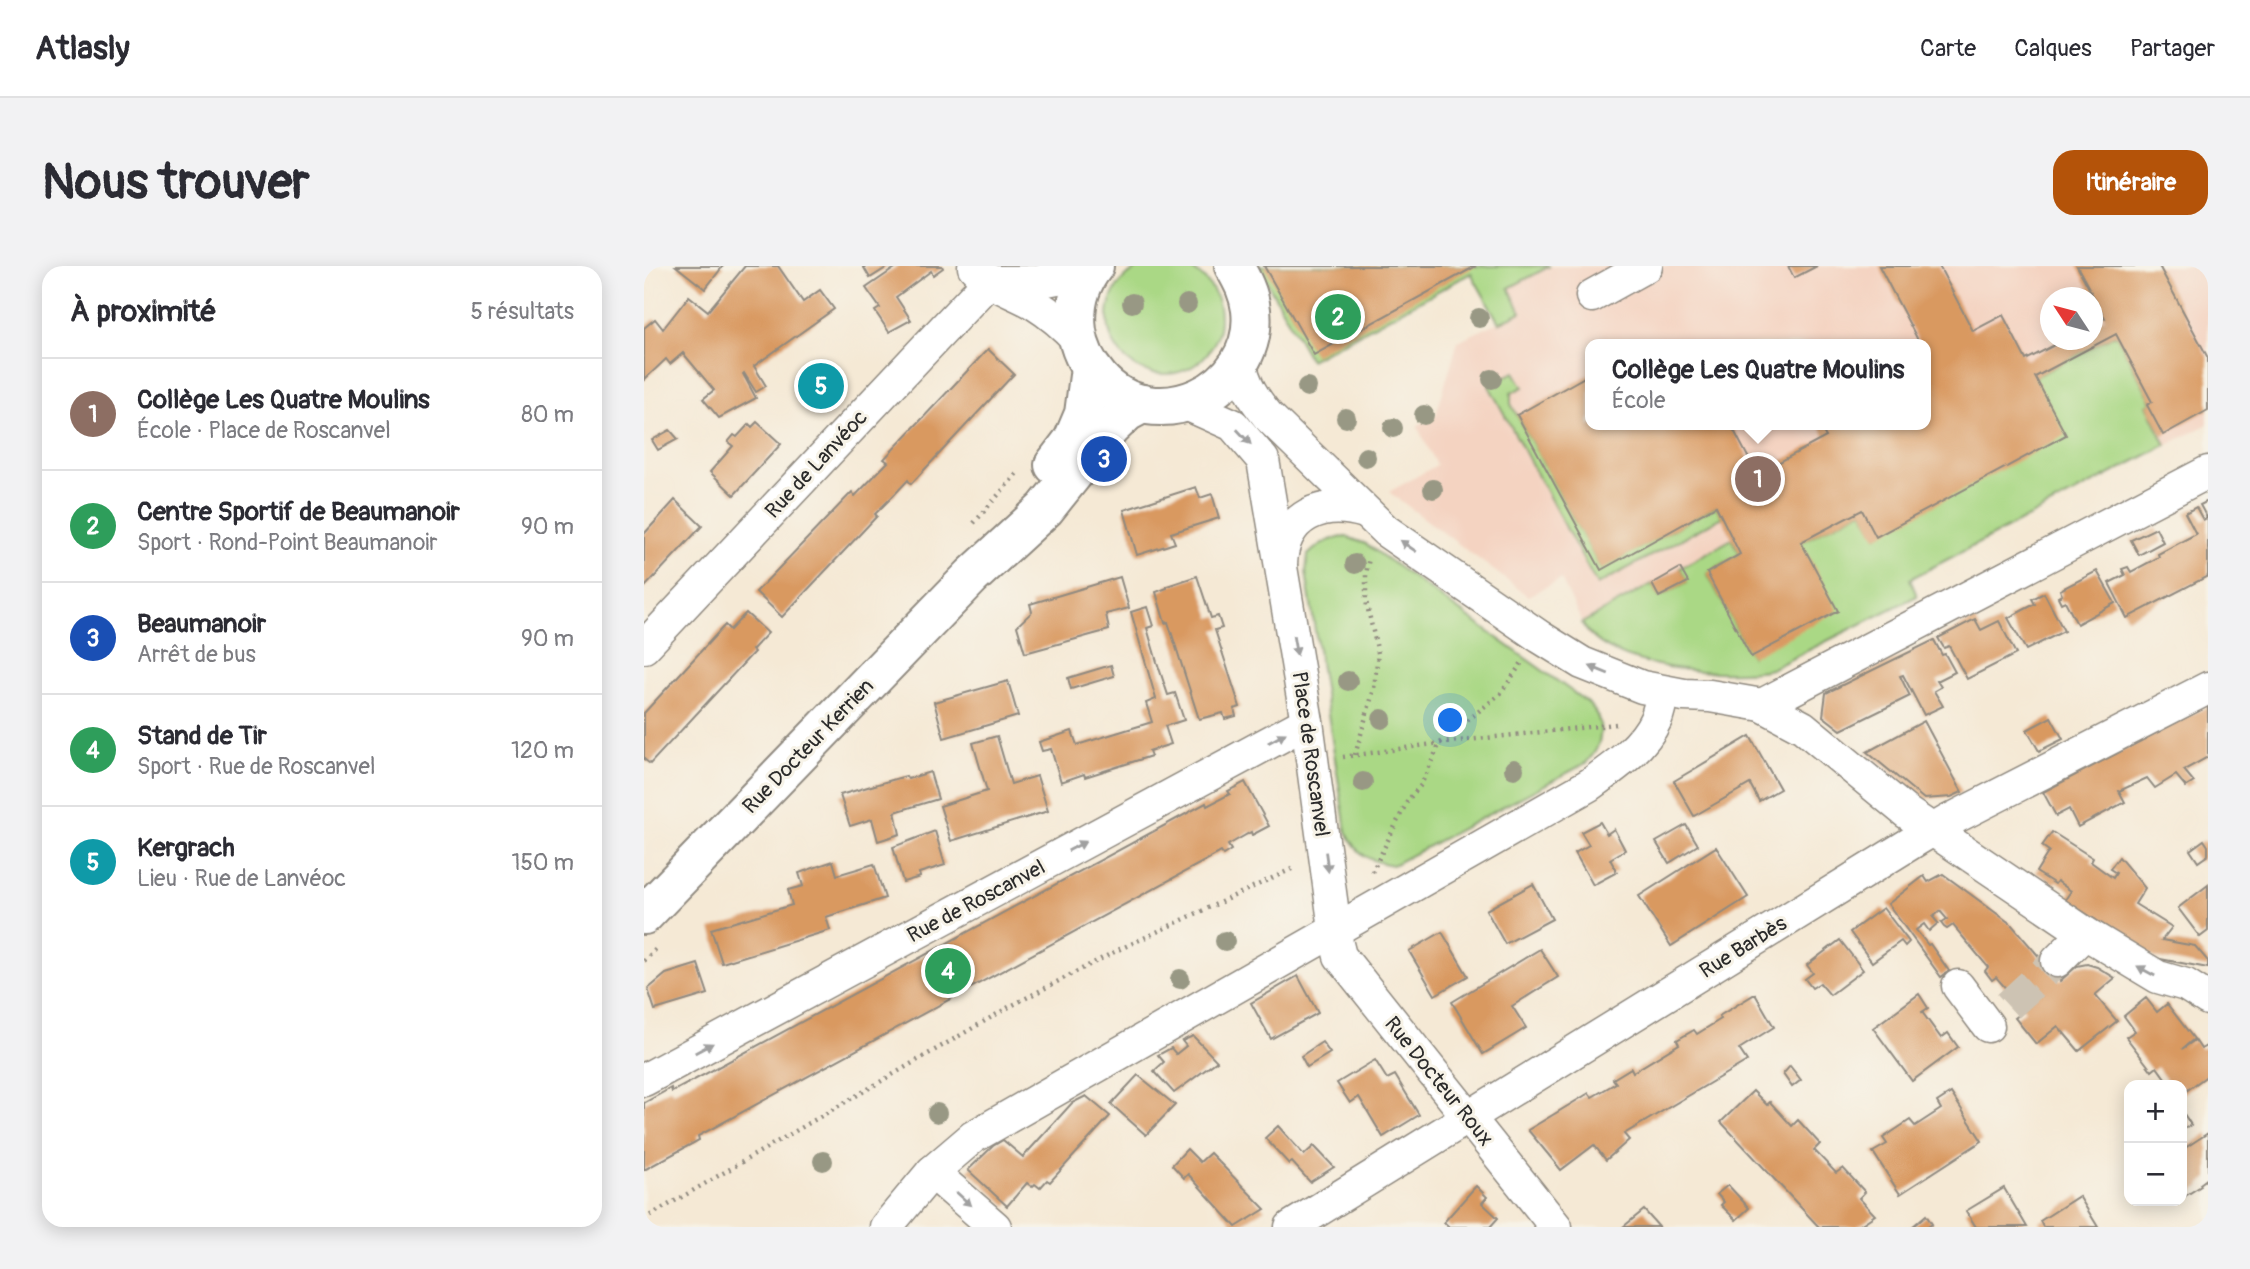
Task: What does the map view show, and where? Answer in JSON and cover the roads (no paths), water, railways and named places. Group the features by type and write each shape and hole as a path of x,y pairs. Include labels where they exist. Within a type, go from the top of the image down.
{"main road":[{"path":"1084,354 1104,384 1142,404 1164,407 1186,404 1207,395 1226,380 1240,362 1249,338 1251,312 1246,286 1234,266"},
{"name":"Rue Docteur Kerrien","path":"972,576 1073,440 1084,414 1084,354 1075,317 1079,294 1091,269"},
{"name":"Rue Docteur Kerrien","path":"644,915 972,576 1045,509 1110,428 1127,412 1142,404"}],"street":[{"path":"1592,296 1646,266"},
{"path":"980,271 1036,282 1091,269"},
{"path":"980,271 1063,324 1084,354"},
{"name":"Rue de Lanvéoc","path":"644,647 980,271"},
{"name":"Place de Roscanvel","path":"1240,362 1243,377 1260,406 1375,522"},
{"name":"Place de Roscanvel","path":"1186,404 1233,425 1263,460 1313,761 1335,930"},
{"path":"1762,705 2208,472"},
{"name":"Place de Roscanvel","path":"1283,579 1281,561 1284,542 1294,525 1309,513 1327,507 1346,506 1375,522 1540,637 1582,663 1642,687 1659,706 1710,696 1762,705 1803,727 1932,831 2150,973 2186,985 2208,999"},
{"name":"Rue Barbès","path":"1291,1227 1932,831 2208,688"},
{"path":"886,1227 932,1172 973,1137 1588,785 1622,762 1641,741 1659,706"},
{"name":"Rue de Roscanvel","path":"644,1080 1307,722"},
{"name":"Rue Docteur Roux","path":"1335,930 1340,956 1556,1227"},
{"path":"2057,961 2085,933"},
{"path":"1958,986 1988,1026"},
{"path":"932,1172 995,1227"}],"tunnel":[{"path":"2008,1006 2057,961"}],"place":[{"name":"Centre Sportif de Beaumanoir","path":"1338,317"},
{"name":"Kergrach","path":"821,386"},
{"name":"Beaumanoir","path":"1104,459"},
{"name":"Collège Les Quatre Moulins","path":"1758,479"},
{"name":"Stand de Tir","path":"948,971"}]}
